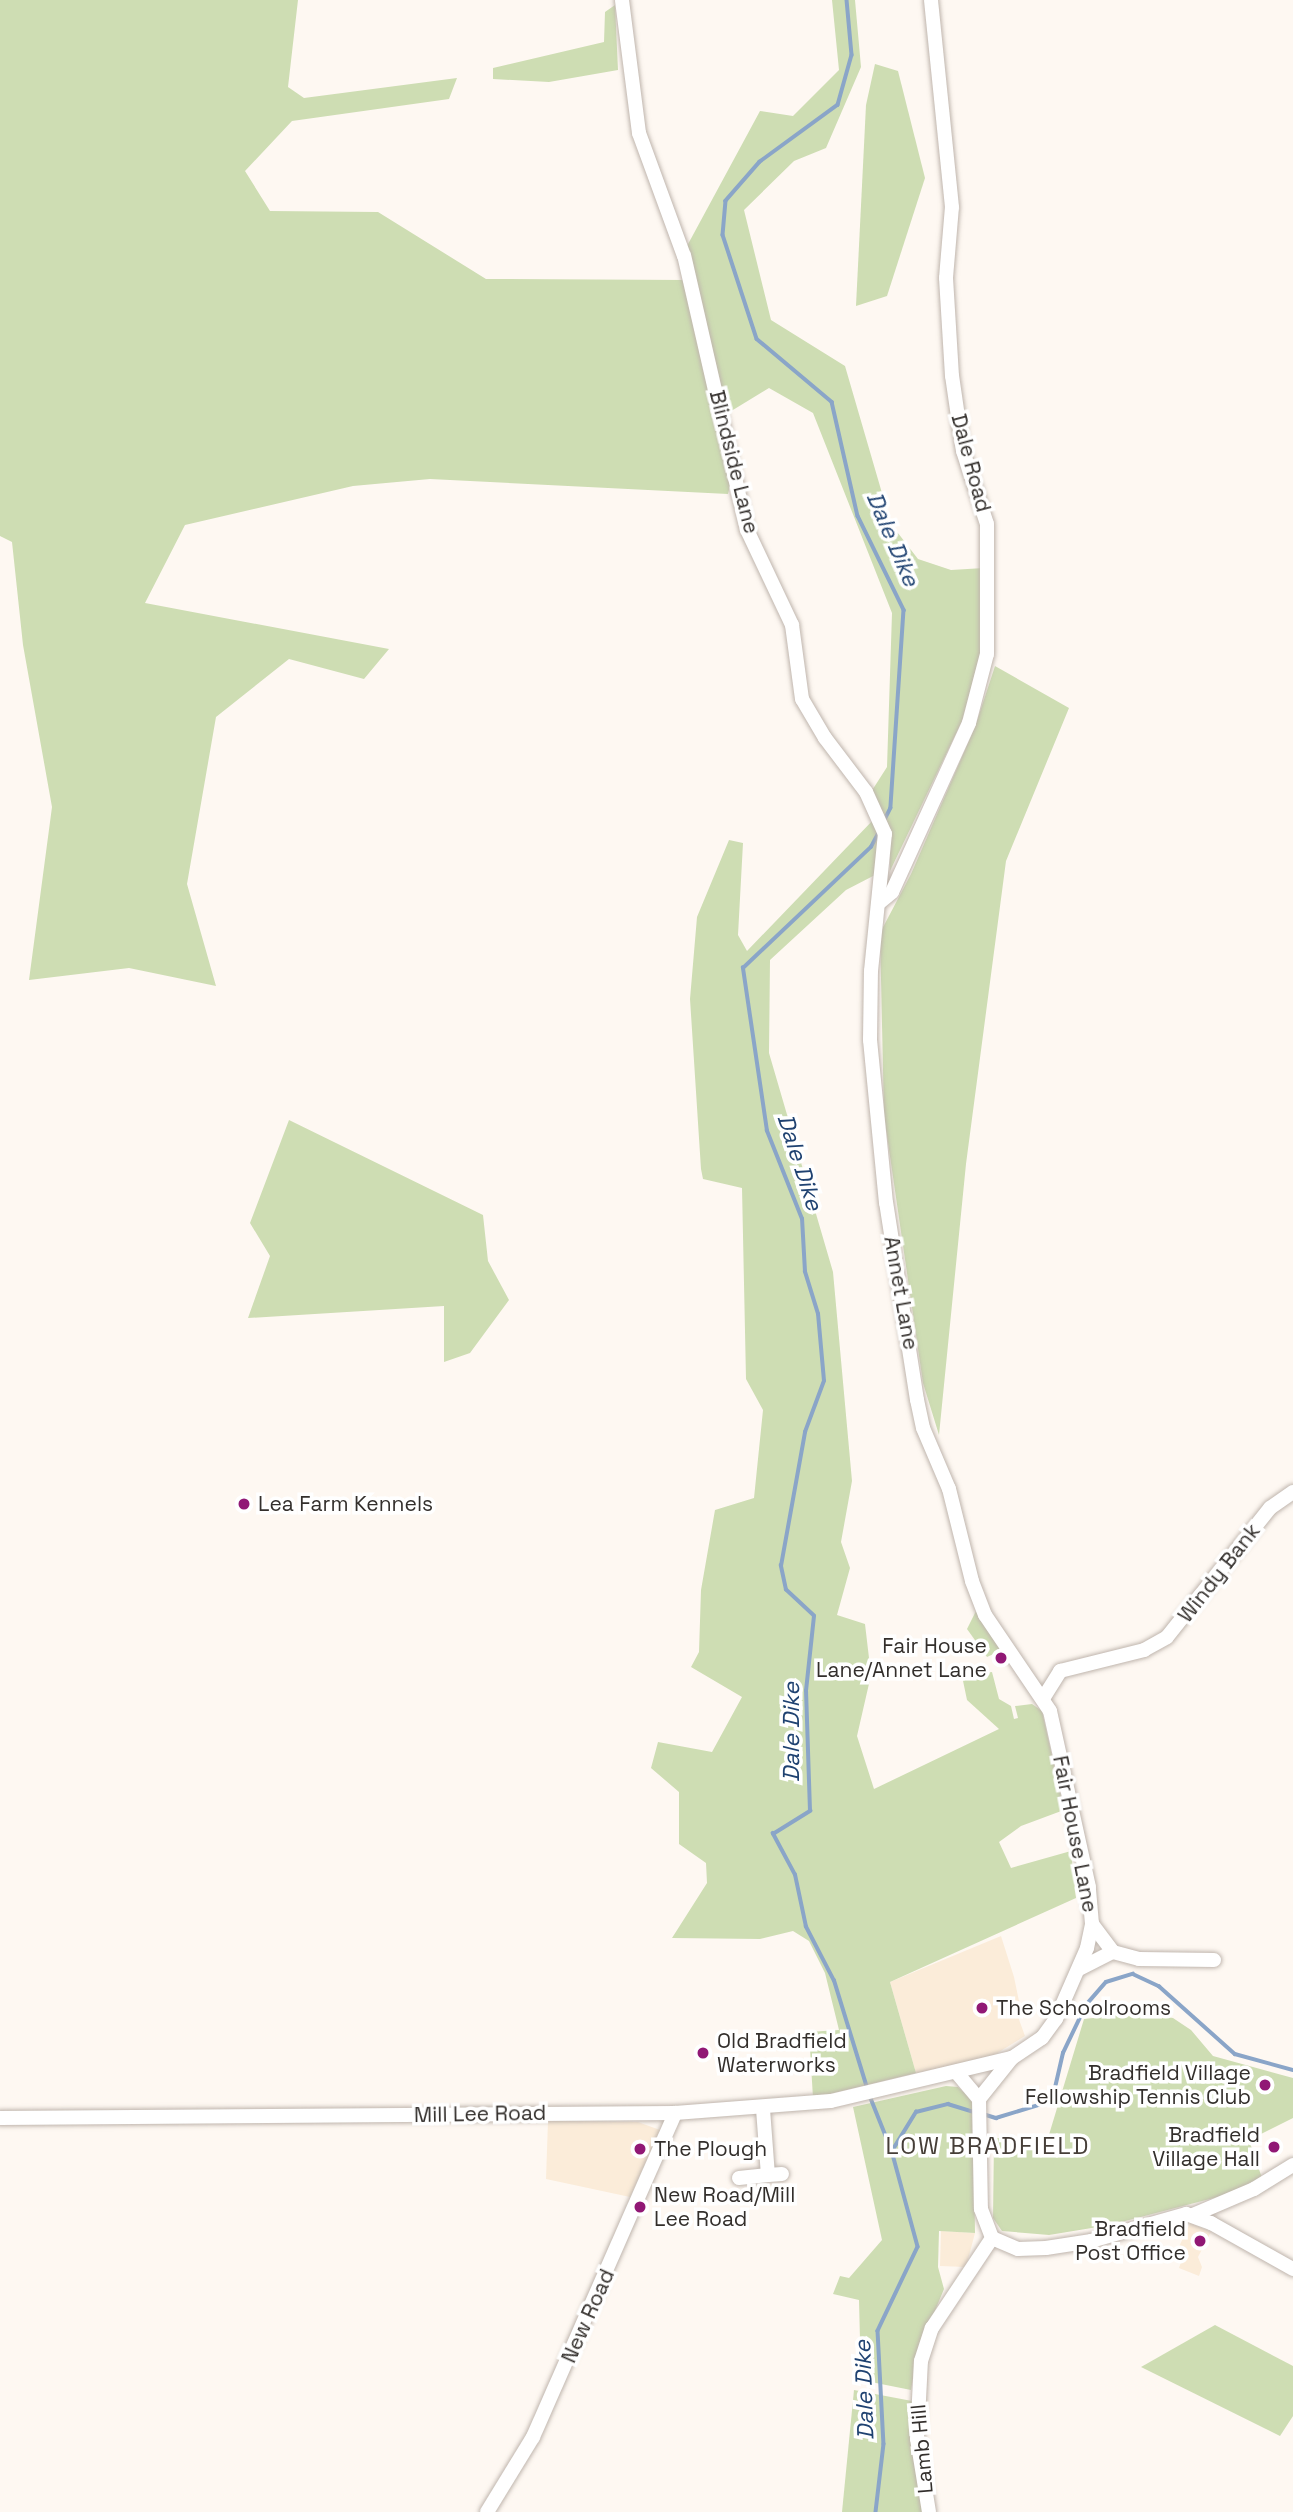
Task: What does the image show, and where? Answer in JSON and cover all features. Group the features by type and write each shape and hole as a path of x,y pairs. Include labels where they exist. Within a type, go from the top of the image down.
{"street":[{"name":"Blindside Lane","path":"622,0 639,133 684,256 747,530 792,625 802,699 879,815 884,834 879,903"},
{"name":"Dale Road","path":"879,903 892,892 969,723 987,654 987,524 963,451 952,376 946,278 952,207 933,56 931,0"},
{"name":"Annet Lane","path":"879,903 871,971 872,1076 886,1203 917,1400 923,1427 949,1489 981,1603 1023,1665"},
{"name":"Windy Bank","path":"1023,1665 1060,1671 1144,1650 1167,1637 1270,1508 1293,1492"},
{"name":"Fair House Lane","path":"957,2073 1012,2058 1042,2038 1056,2019 1079,1969 1092,1924 1076,1818 1044,1697 1023,1665"},
{"path":"1044,1697 1060,1671"},
{"path":"1092,1924 1113,1952 1139,1959 1214,1960"},
{"path":"1079,1969 1113,1952"},
{"path":"980,2100 1012,2058"},
{"path":"957,2073 980,2100 981,2209 992,2238 1018,2249 1046,2248 1193,2215 1254,2189 1293,2165"},
{"name":"Mill Lee Road","path":"0,2118 674,2113 762,2109 863,2094 957,2073"},
{"path":"739,2178 775,2174 762,2109"},
{"name":"New Road","path":"487,2512 533,2437 674,2113"},
{"path":"1193,2215 1293,2269"},
{"name":"Lamb Hill","path":"929,2512 917,2439 921,2361 939,2317 992,2238"}],"shaded area":[{"path":"1001,1936 1014,1977 1020,2006 1017,2014 1025,2036 991,2057 916,2073 890,1982"},
{"path":"548,2121 638,2122 660,2130 630,2197 546,2179"},
{"path":"1190,2223 1211,2232 1198,2257 1202,2267 1199,2276 1179,2268 1183,2256 1177,2251"},
{"path":"941,2231 975,2233 966,2267 940,2266"}],"green space":[{"path":"0,0 298,0 288,87 304,98 457,78 449,99 292,121 245,171 270,211 378,212 486,279 686,280 732,478 728,494 430,479 353,486 185,525 145,603 389,649 364,679 289,659 216,717 187,884 216,986 129,968 29,980 52,807 23,645 12,542 0,536"},
{"path":"832,0 855,0 861,67 826,148 794,161 744,210 771,320 845,366 891,524 918,559 951,570 984,568 981,651 962,721 890,871 890,829 871,792 887,767 892,613 813,413 769,388 728,413 687,246 760,111 793,116 839,70"},
{"path":"615,5 618,70 549,82 493,79 493,68 604,42 605,12"},
{"path":"875,64 898,71 925,178 887,296 856,306 866,105"},
{"path":"995,666 1069,708 1006,861 966,1164 939,1435 923,1383 884,1115 880,933 911,874 975,727"},
{"path":"875,818 881,835 875,875 846,890 770,960 769,1053 833,1272 852,1481 841,1542 850,1568 837,1615 865,1624 871,1675 857,1736 874,1789 999,1729 967,1700 962,1676 992,1672 999,1699 1011,1706 1014,1719 1018,1718 1015,1706 1032,1704 1042,1711 1064,1810 1021,1826 999,1842 1011,1868 1071,1851 1076,1898 890,1982 916,2073 813,2098 809,2032 839,2030 825,1973 809,1941 793,1931 760,1939 672,1938 707,1883 706,1863 679,1844 679,1792 651,1768 658,1742 712,1752 742,1697 691,1667 699,1652 701,1590 715,1510 754,1498 763,1410 746,1379 742,1188 703,1179 701,1169 690,999 697,917 729,840 743,843 738,935 747,951"},
{"path":"289,1120 483,1215 488,1261 509,1300 470,1353 444,1362 444,1306 248,1318 270,1256 250,1223"},
{"path":"976,1611 1002,1650 987,1657 967,1629"},
{"path":"1138,2013 1173,2018 1191,2030 1213,2056 1293,2078 1293,2118 1249,2140 1262,2178 1252,2188 1110,2225 1049,2235 1002,2231 993,2218 994,2138 1048,2138 1084,2019"},
{"path":"946,2086 958,2087 973,2101 975,2233 939,2231 938,2267 944,2289 917,2354 911,2390 861,2380 859,2300 833,2294 840,2276 849,2278 882,2240 853,2107"},
{"path":"1215,2325 1293,2366 1293,2416 1280,2436 1141,2367"},
{"path":"854,2390 912,2401 923,2512 842,2512"}],"waterway":[{"name":"Dale Dike","path":"847,0 852,55 838,105 760,162 726,201 723,235 757,339 832,402 858,516 904,610 891,808 884,822"},
{"name":"Dale Dike","path":"867,2088 834,1981 806,1927 795,1875 773,1834 810,1811 806,1691 814,1616 786,1590 781,1566 805,1432 824,1381 818,1314 805,1272 802,1219 767,1131 743,968 871,847 879,832"},
{"path":"983,2114 996,2118 1052,2101 1063,2053 1086,2005 1106,1982 1133,1974 1159,1986 1235,2054 1293,2070"},
{"name":"Dale Dike","path":"870,2096 892,2151 918,2247 878,2331 884,2444 876,2512"},
{"path":"892,2151 916,2112 948,2104 975,2112"}],"place":[{"name":"Lea Farm Kennels","path":"244,1504"},
{"name":"Fair House Lane/Annet Lane","path":"1001,1658"},
{"name":"The Schoolrooms","path":"982,2008"},
{"name":"Old Bradfield Waterworks","path":"703,2053"},
{"name":"Bradfield Village Fellowship Tennis Club","path":"1265,2085"},
{"name":"Bradfield Village Hall","path":"1274,2147"},
{"name":"The Plough","path":"640,2149"},
{"name":"New Road/Mill Lee Road","path":"640,2207"},
{"name":"Bradfield Post Office","path":"1200,2241"}],"district":[{"name":"LOW BRADFIELD","path":"988,2146"}]}
